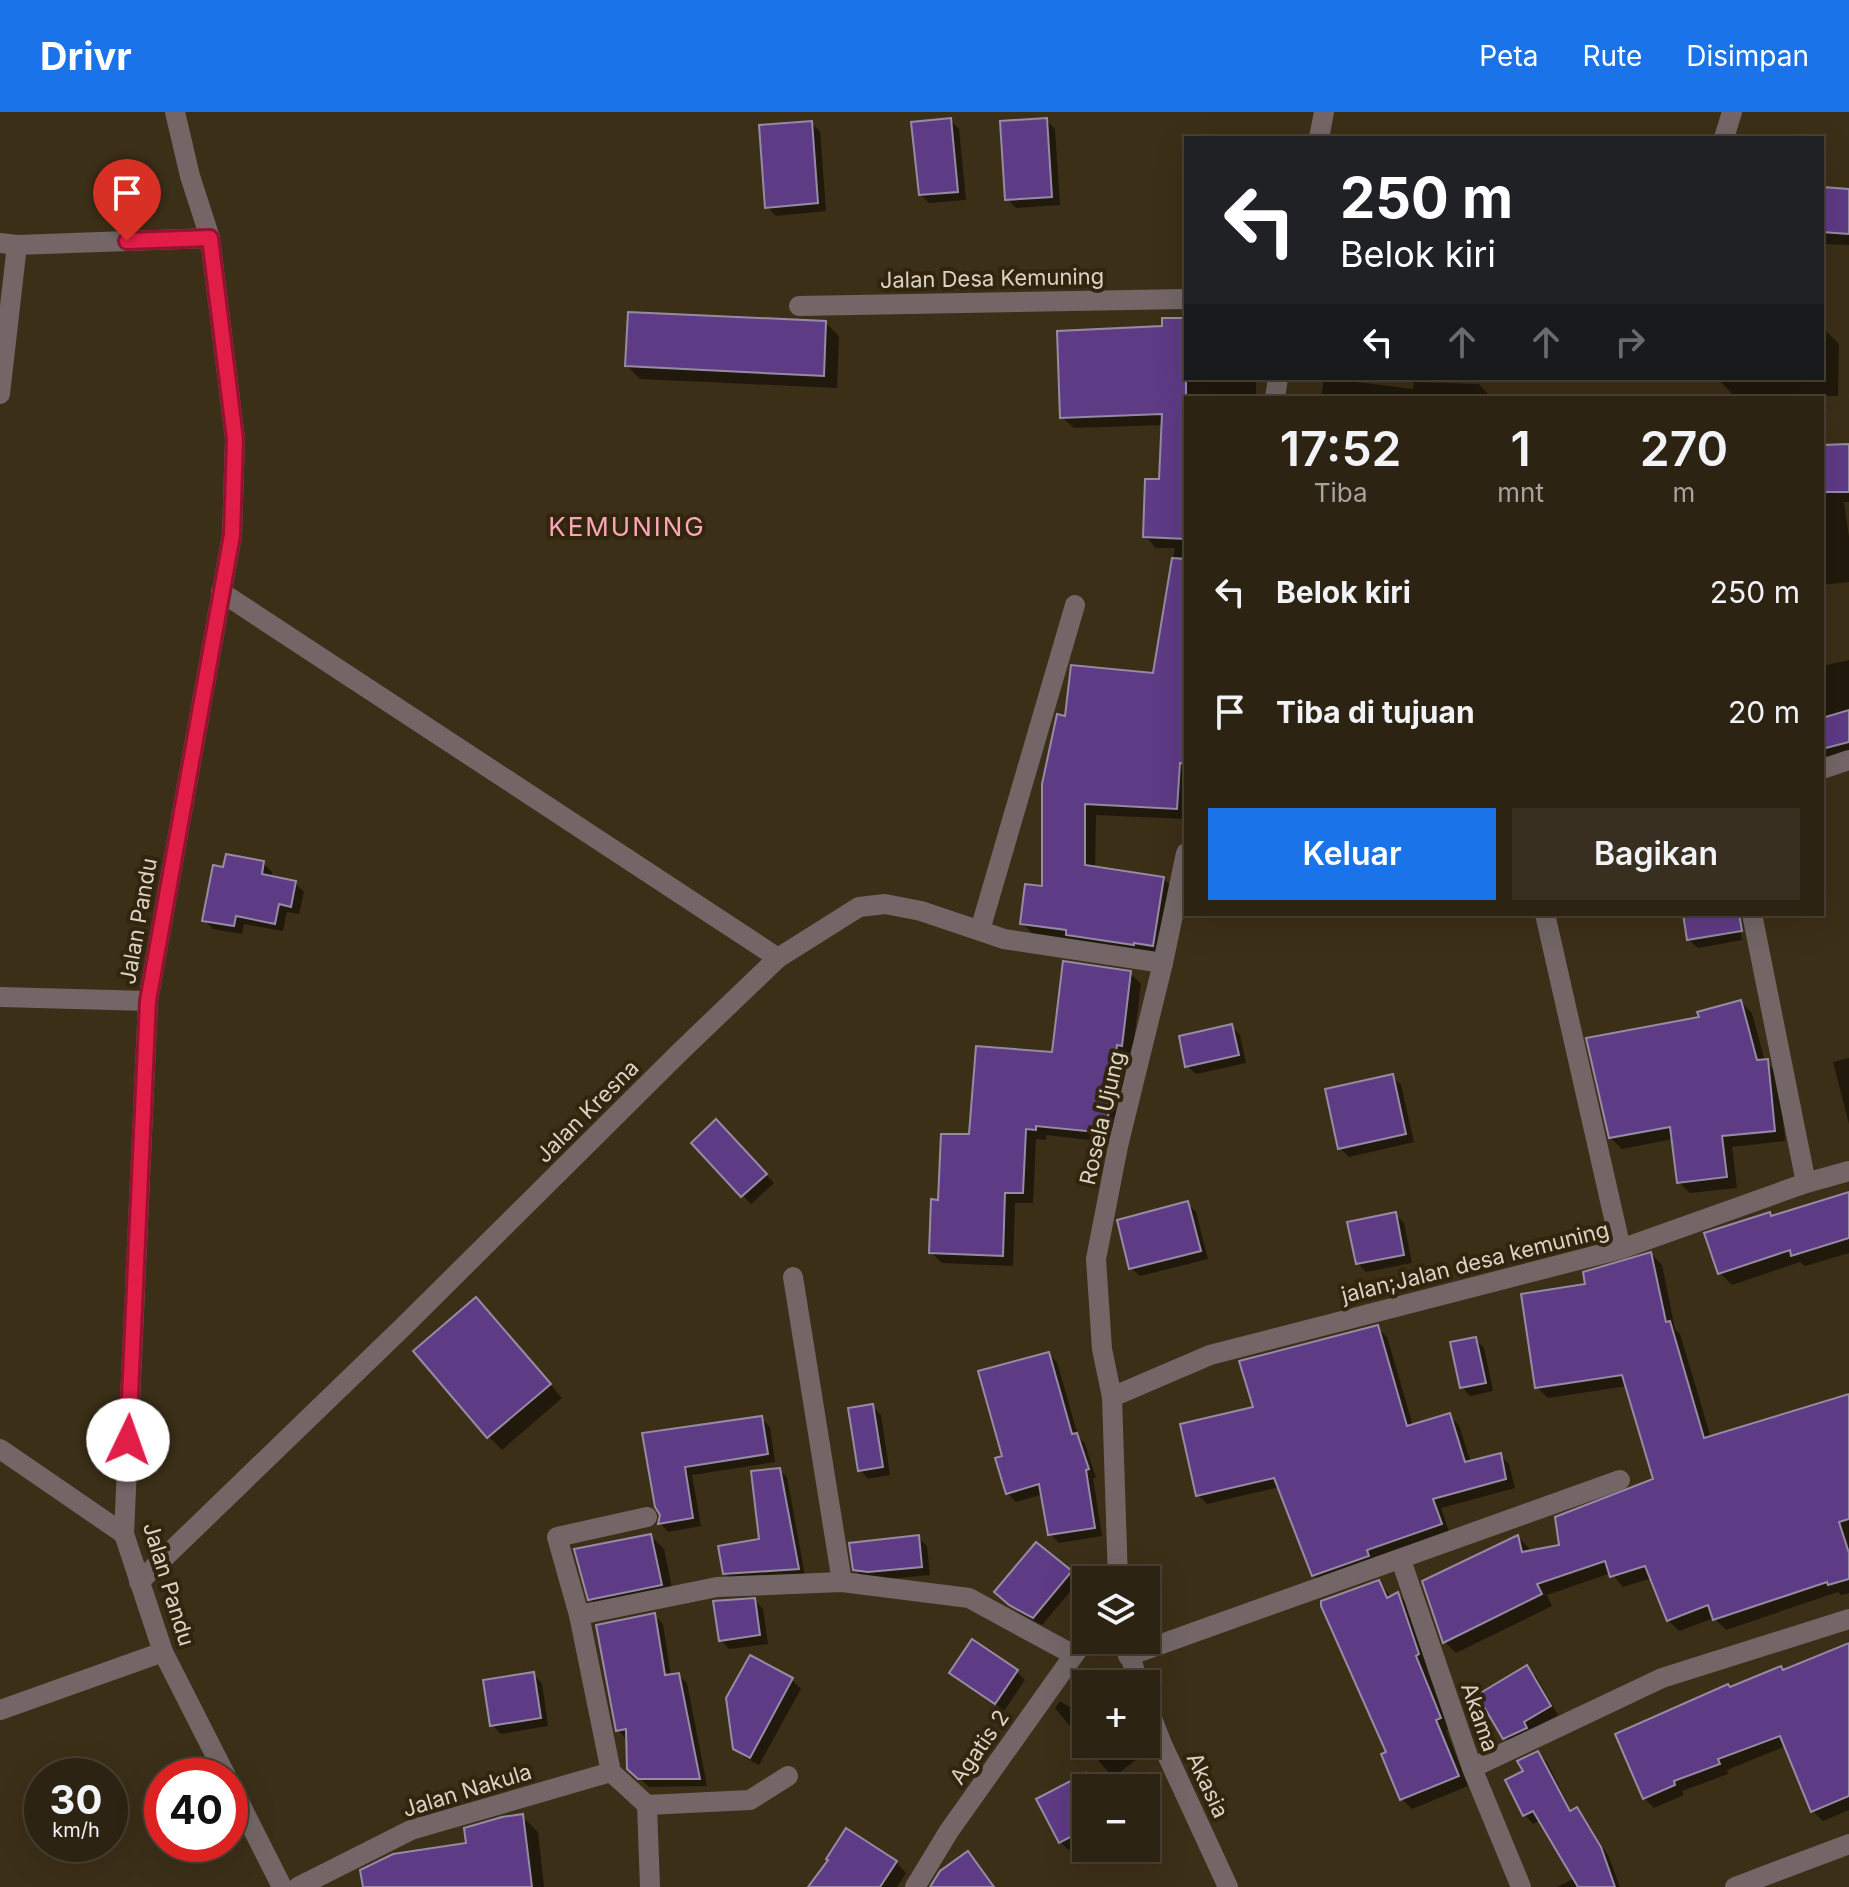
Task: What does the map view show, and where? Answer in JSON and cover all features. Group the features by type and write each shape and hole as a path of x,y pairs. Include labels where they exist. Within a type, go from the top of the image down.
{"street":[{"name":"Jalan Pandu","path":"175,112 190,176 210,238 235,439 232,535 148,1001 124,1534 163,1652 217,1758"},
{"path":"1319,136 1324,112"},
{"path":"1725,136 1732,112"},
{"path":"0,394 8,244 210,238"},
{"name":"Jalan Desa Kemuning","path":"799,306 1184,299"},
{"path":"221,592 778,958"},
{"path":"980,930 1075,605"},
{"path":"1824,768 1849,760"},
{"name":"Rosela Ujung","path":"1112,1397 1102,1349 1096,1259 1118,1146 1184,863"},
{"name":"Jalan Kresna","path":"139,1582 778,958 859,907 885,904 1004,939 1163,963"},
{"path":"1545,916 1621,1249"},
{"path":"1752,916 1806,1183"},
{"path":"0,997 148,1001"},
{"name":"jalan;Jalan desa kemuning","path":"1112,1397 1210,1355 1621,1249 1806,1183 1849,1171"},
{"path":"793,1277 842,1582"},
{"path":"1112,1397 1118,1566"},
{"path":"0,1449 124,1534"},
{"path":"1160,1637 1401,1560 1620,1480"},
{"path":"647,1517 557,1537 579,1615 611,1772 647,1805 750,1800 788,1776"},
{"name":"Akama","path":"1401,1560 1472,1768 1521,1887"},
{"path":"579,1615 717,1587 842,1582 969,1598 1074,1655"},
{"path":"1472,1768 1662,1678 1849,1619"},
{"path":"0,1710 163,1652"},
{"name":"Agatis 2","path":"915,1887 949,1831 1074,1655"},
{"name":"Akasia","path":"1160,1739 1228,1887"},
{"name":"Jalan Nakula","path":"298,1887 411,1830 611,1772"},
{"path":"647,1805 650,1887"},
{"path":"248,1820 282,1887"},
{"path":"1735,1887 1849,1844"}],"building":[{"path":"951,118 958,192 919,195 911,122"},
{"path":"1047,118 1052,197 1005,200 1000,121"},
{"path":"812,121 818,203 765,208 759,125"},
{"path":"1824,187 1849,189 1849,234 1824,232"},
{"path":"628,312 826,321 824,376 625,366"},
{"path":"1162,318 1184,318 1184,539 1143,537 1145,479 1159,479 1162,414 1060,418 1057,331 1162,326"},
{"path":"1849,444 1849,492 1824,492 1824,445"},
{"path":"1172,558 1184,559 1184,764 1180,763 1177,809 1085,804 1085,865 1164,877 1153,946 1066,935 1066,930 1020,924 1025,884 1042,886 1042,784 1057,714 1065,716 1071,665 1153,673"},
{"path":"1849,710 1849,742 1824,748 1824,717"},
{"path":"226,854 264,861 262,874 296,881 291,907 279,904 275,924 236,916 234,926 202,921 213,865 223,867"},
{"path":"1683,916 1739,916 1742,931 1687,940"},
{"path":"1063,961 1131,971 1122,1046 1117,1045 1106,1133 1036,1126 1036,1130 1026,1129 1023,1193 1005,1193 1003,1256 929,1253 931,1199 938,1200 941,1134 969,1134 976,1046 1052,1052"},
{"path":"1741,1000 1757,1060 1768,1059 1775,1131 1722,1136 1727,1177 1677,1183 1670,1127 1609,1138 1586,1038 1699,1017 1697,1012"},
{"path":"1232,1024 1239,1055 1185,1067 1179,1036"},
{"path":"1393,1074 1406,1134 1338,1149 1325,1089"},
{"path":"716,1119 767,1174 741,1197 691,1143"},
{"path":"1849,1192 1849,1238 1791,1256 1790,1250 1718,1274 1704,1233"},
{"path":"1188,1201 1201,1251 1129,1269 1117,1220"},
{"path":"1396,1212 1404,1255 1356,1264 1347,1222"},
{"path":"1651,1252 1666,1322 1670,1321 1704,1438 1849,1394 1849,1519 1839,1522 1849,1553 1849,1579 1828,1585 1827,1582 1713,1620 1708,1605 1667,1621 1645,1566 1610,1577 1605,1561 1537,1584 1542,1594 1443,1643 1422,1581 1518,1535 1522,1552 1559,1545 1555,1517 1653,1479 1622,1375 1535,1388 1521,1294 1585,1284 1583,1272"},
{"path":"476,1297 551,1384 487,1438 413,1351"},
{"path":"1378,1325 1407,1426 1450,1413 1465,1462 1501,1453 1506,1479 1433,1499 1442,1524 1367,1550 1369,1556 1312,1576 1274,1478 1196,1496 1180,1424 1253,1407 1239,1361"},
{"path":"1476,1337 1486,1383 1460,1388 1450,1342"},
{"path":"1049,1352 1072,1434 1077,1433 1089,1469 1086,1470 1095,1528 1048,1535 1039,1484 1006,1494 995,1458 1002,1456 978,1371"},
{"path":"873,1404 883,1467 858,1471 848,1408"},
{"path":"762,1416 768,1454 685,1467 693,1518 658,1524 660,1515 655,1507 642,1433"},
{"path":"780,1468 799,1569 723,1574 718,1546 759,1539 751,1471"},
{"path":"651,1534 662,1585 588,1600 574,1549"},
{"path":"919,1535 922,1567 868,1572 853,1570 849,1543"},
{"path":"1036,1542 1072,1571 1033,1618 1009,1605 994,1592"},
{"path":"1379,1580 1387,1598 1398,1592 1419,1654 1416,1656 1441,1718 1436,1720 1459,1776 1400,1800 1381,1754 1386,1752 1321,1606 1321,1601"},
{"path":"755,1598 760,1635 719,1641 713,1601"},
{"path":"655,1613 665,1675 679,1673 700,1779 638,1779 627,1769 626,1729 616,1731 596,1625"},
{"path":"972,1639 1018,1670 995,1704 949,1673"},
{"path":"1849,1643 1849,1796 1811,1812 1780,1736 1718,1759 1720,1764 1674,1781 1675,1785 1643,1799 1615,1734 1728,1684 1730,1687 1781,1666 1783,1670"},
{"path":"750,1655 793,1678 750,1758 733,1749 726,1698"},
{"path":"1527,1665 1551,1706 1524,1722 1527,1728 1503,1739 1477,1695"},
{"path":"534,1672 541,1718 490,1726 483,1680"},
{"path":"1538,1751 1570,1811 1577,1807 1601,1847 1615,1887 1578,1887 1533,1811 1523,1816 1505,1780 1523,1771 1517,1761"},
{"path":"1072,1780 1072,1836 1059,1843 1036,1799"},
{"path":"523,1814 532,1887 363,1887 360,1870 393,1854 466,1843 464,1828"},
{"path":"846,1828 897,1861 880,1887 808,1887 828,1860"},
{"path":"968,1851 994,1887 930,1887 940,1871"}],"district":[{"name":"KEMUNING","path":"627,526"}],"route":[{"path":"127,241 210,238 235,439 232,535 148,1001 128,1440"}]}
